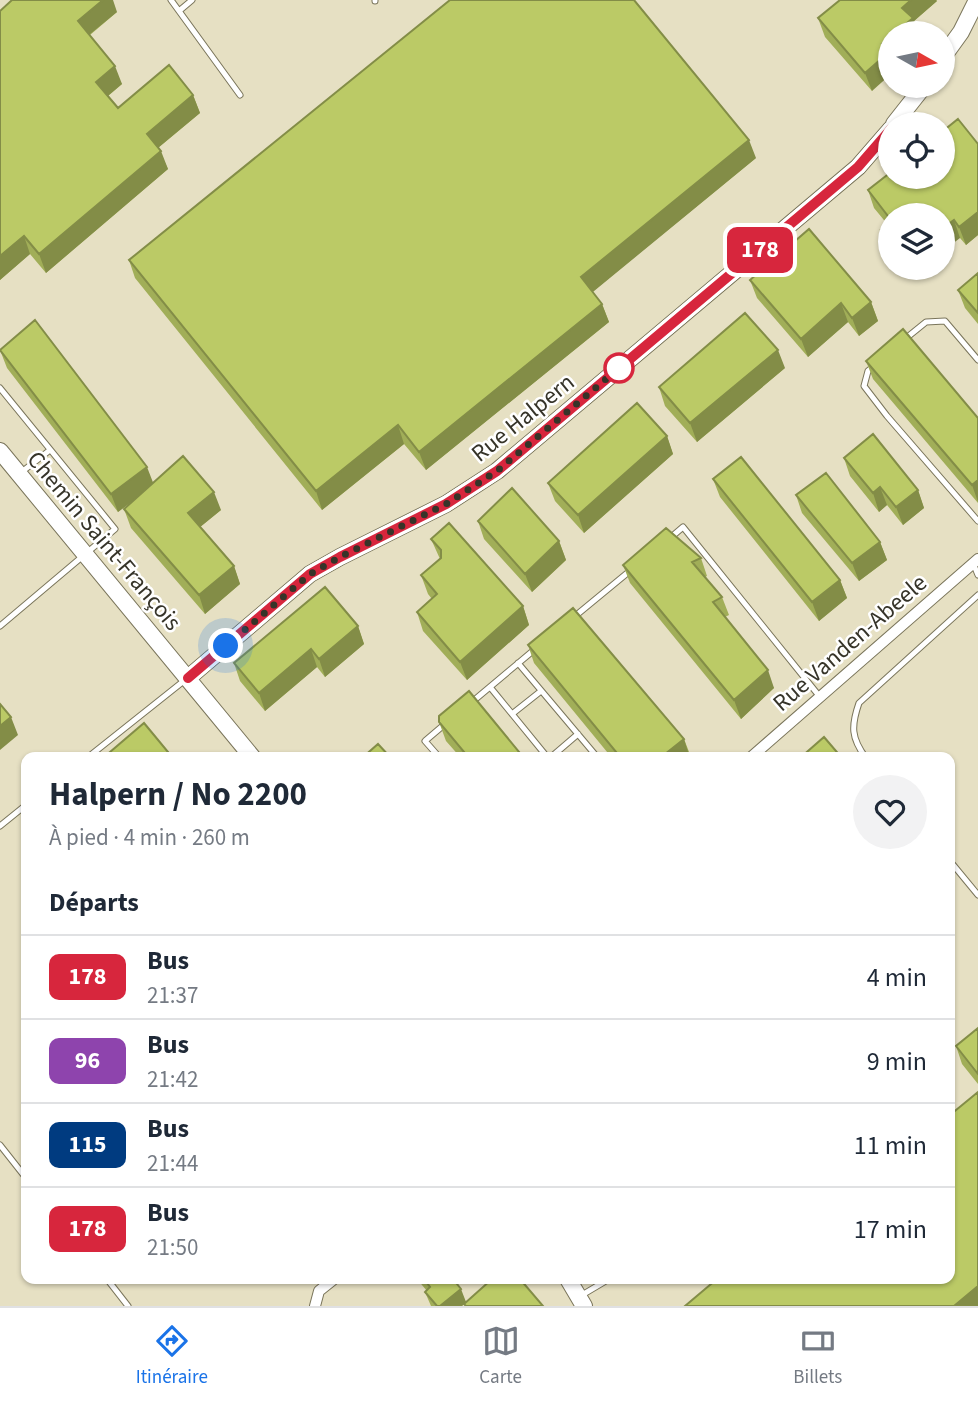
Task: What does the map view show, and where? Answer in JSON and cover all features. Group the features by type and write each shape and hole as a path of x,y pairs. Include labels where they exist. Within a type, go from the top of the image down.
{"street":[{"path":"956,39 977,0"},
{"path":"903,112 915,98"},
{"name":"Rue Halpern","path":"188,678 310,574 446,504 497,471 858,167 878,144"},
{"name":"Chemin Saint-François","path":"0,451 248,752"},
{"name":"Rue Vanden-Abeele","path":"757,752 976,561"},
{"path":"315,1306 319,1292 328,1284"},
{"path":"571,1284 581,1302"}],"lane":[{"path":"171,0 240,94"},
{"path":"179,11 192,0"},
{"path":"897,346 926,321 945,321 978,360"},
{"path":"878,363 868,371 864,386 978,520"},
{"path":"0,388 115,529 0,626"},
{"path":"19,474 50,450"},
{"path":"662,544 683,527 820,697"},
{"path":"570,621 642,561"},
{"path":"976,561 978,575"},
{"path":"862,752 852,725 859,703 978,595"},
{"path":"468,705 539,646"},
{"path":"518,663 593,752"},
{"path":"95,752 188,678"},
{"path":"490,687 544,752"},
{"path":"512,714 541,691"},
{"path":"435,752 425,741 447,723"},
{"path":"556,752 578,734"},
{"path":"0,826 21,809"},
{"path":"955,867 978,895"},
{"path":"0,1145 21,1172"},
{"path":"111,1284 128,1306"},
{"path":"581,1302 603,1284"}],"building":[{"path":"12,0 103,0 78,21 115,66 96,82 118,108 169,65 193,95 147,134 161,151 39,254 24,236 0,256 0,11"},
{"path":"450,0 634,0 749,140 581,277 602,304 419,452 398,425 316,491 129,260"},
{"path":"840,0 911,0 902,8 913,18 909,21 878,21 878,62 865,73 818,18"},
{"path":"958,119 978,144 978,212 959,227 955,221 955,203 878,203 868,190 878,182 878,189 955,189 955,121"},
{"path":"809,229 871,302 852,318 841,303 801,339 750,280"},
{"path":"978,273 978,313 958,290"},
{"path":"745,313 778,350 690,423 659,387"},
{"path":"35,320 147,467 111,494 0,350"},
{"path":"903,329 978,418 978,480 972,485 866,361"},
{"path":"637,403 667,436 578,515 548,483"},
{"path":"873,434 918,490 896,507 880,487 873,493 844,458"},
{"path":"183,456 214,492 188,513 234,566 199,595 124,509"},
{"path":"741,457 840,580 812,602 713,479"},
{"path":"826,473 880,542 852,563 796,495"},
{"path":"512,488 559,541 525,574 478,521"},
{"path":"449,523 523,606 460,662 417,612 437,594 421,575 441,558 441,550 431,539"},
{"path":"666,528 701,558 692,562 722,597 713,602 768,670 734,700 623,565"},
{"path":"325,587 358,626 319,659 311,649 259,693 234,663"},
{"path":"573,608 684,739 668,752 616,752 528,645"},
{"path":"469,691 519,752 464,752 439,722 439,716"},
{"path":"0,704 11,717 0,726"},
{"path":"144,723 168,752 110,752"},
{"path":"824,737 837,752 807,752"},
{"path":"378,744 385,752 369,752"},
{"path":"978,1028 978,1074 956,1046"},
{"path":"978,1092 978,1286 954,1306 685,1306 711,1284 955,1284 955,1111"},
{"path":"428,1284 457,1284 461,1289 437,1306 425,1292 430,1287"},
{"path":"486,1284 524,1284 543,1306 466,1306 464,1304"}],"bus line":[{"name":"178","path":"188,678 310,574 446,504 497,471 858,167 878,144"}],"route":[{"path":"226,646 310,574 446,504 497,471 624,364 619,368"}]}
